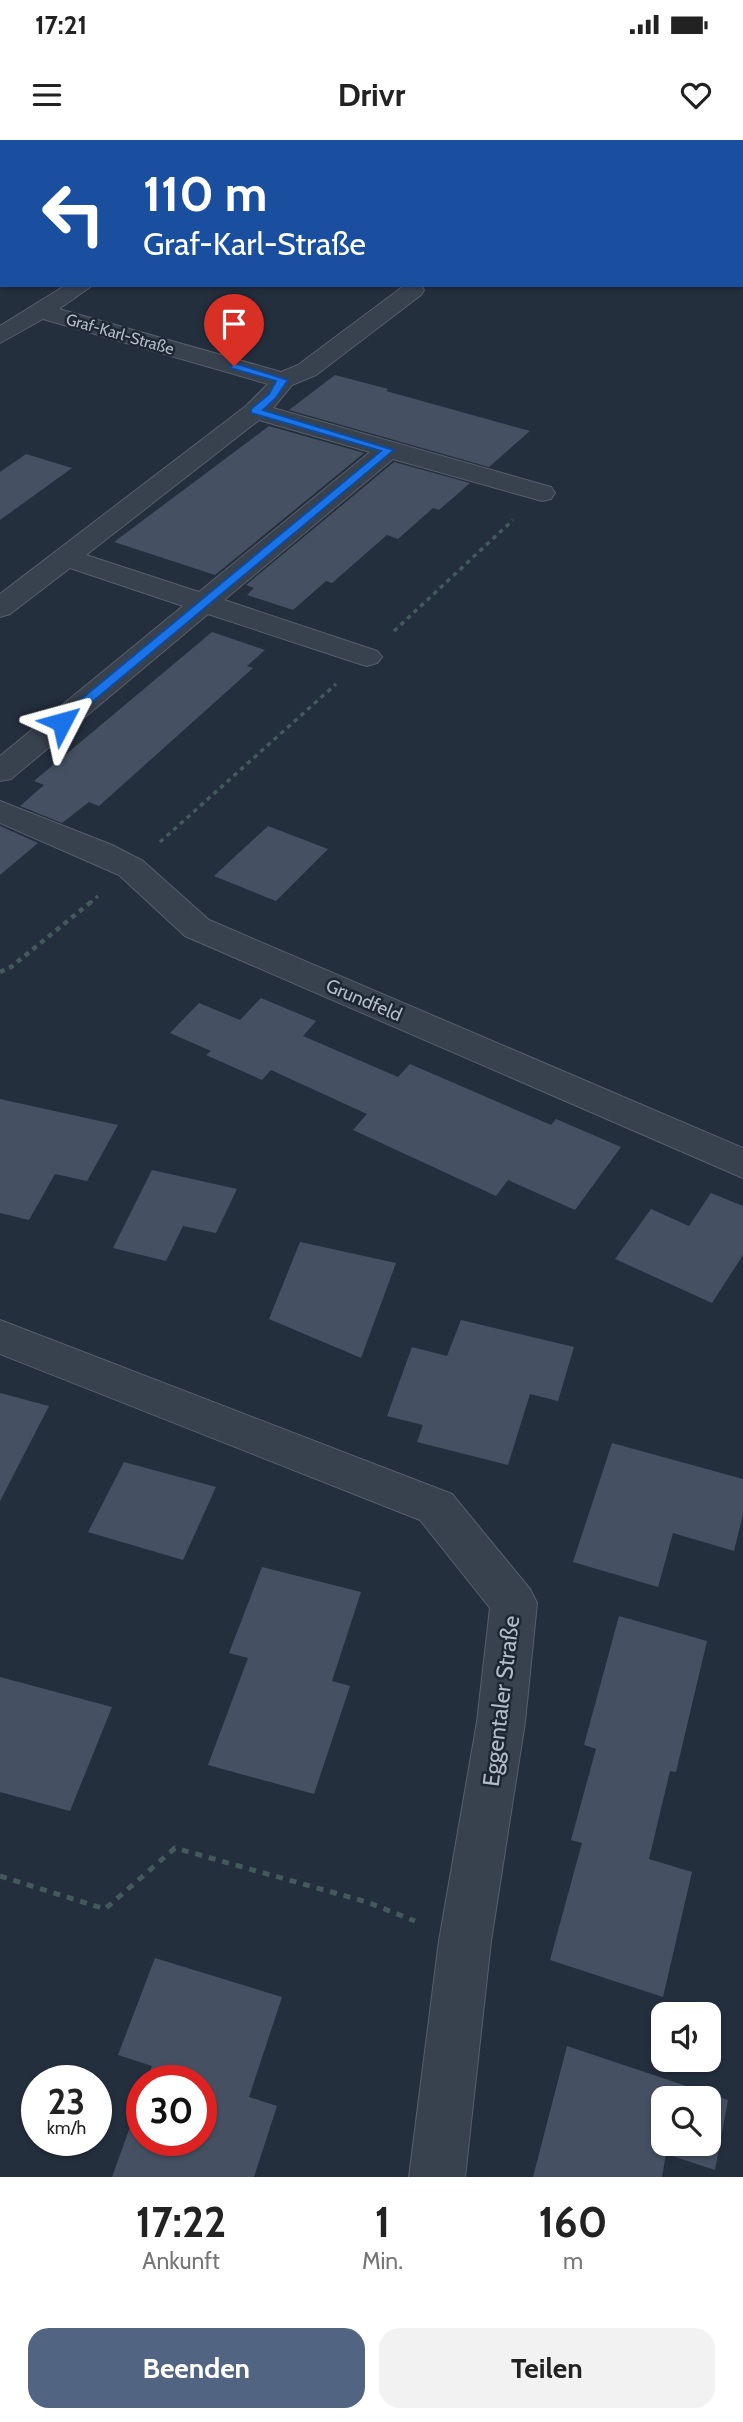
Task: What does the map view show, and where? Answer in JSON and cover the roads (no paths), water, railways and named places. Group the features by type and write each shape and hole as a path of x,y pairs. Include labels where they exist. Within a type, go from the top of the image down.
{"street":[{"path":"0,336 79,287"},
{"path":"0,608 12,585 65,557 255,411 273,396 282,380 307,370 413,290"},
{"name":"Graf-Karl-Straße","path":"39,311 282,380"},
{"path":"255,411 542,494"},
{"path":"0,772 207,603 388,450"},
{"path":"65,557 367,657"},
{"name":"Grundfeld","path":"0,811 100,852 131,868 197,928 743,1164"},
{"name":"Eggentaler Straße","path":"0,1336 436,1507 514,1603 501,1722 465,1941 437,2177"}]}
